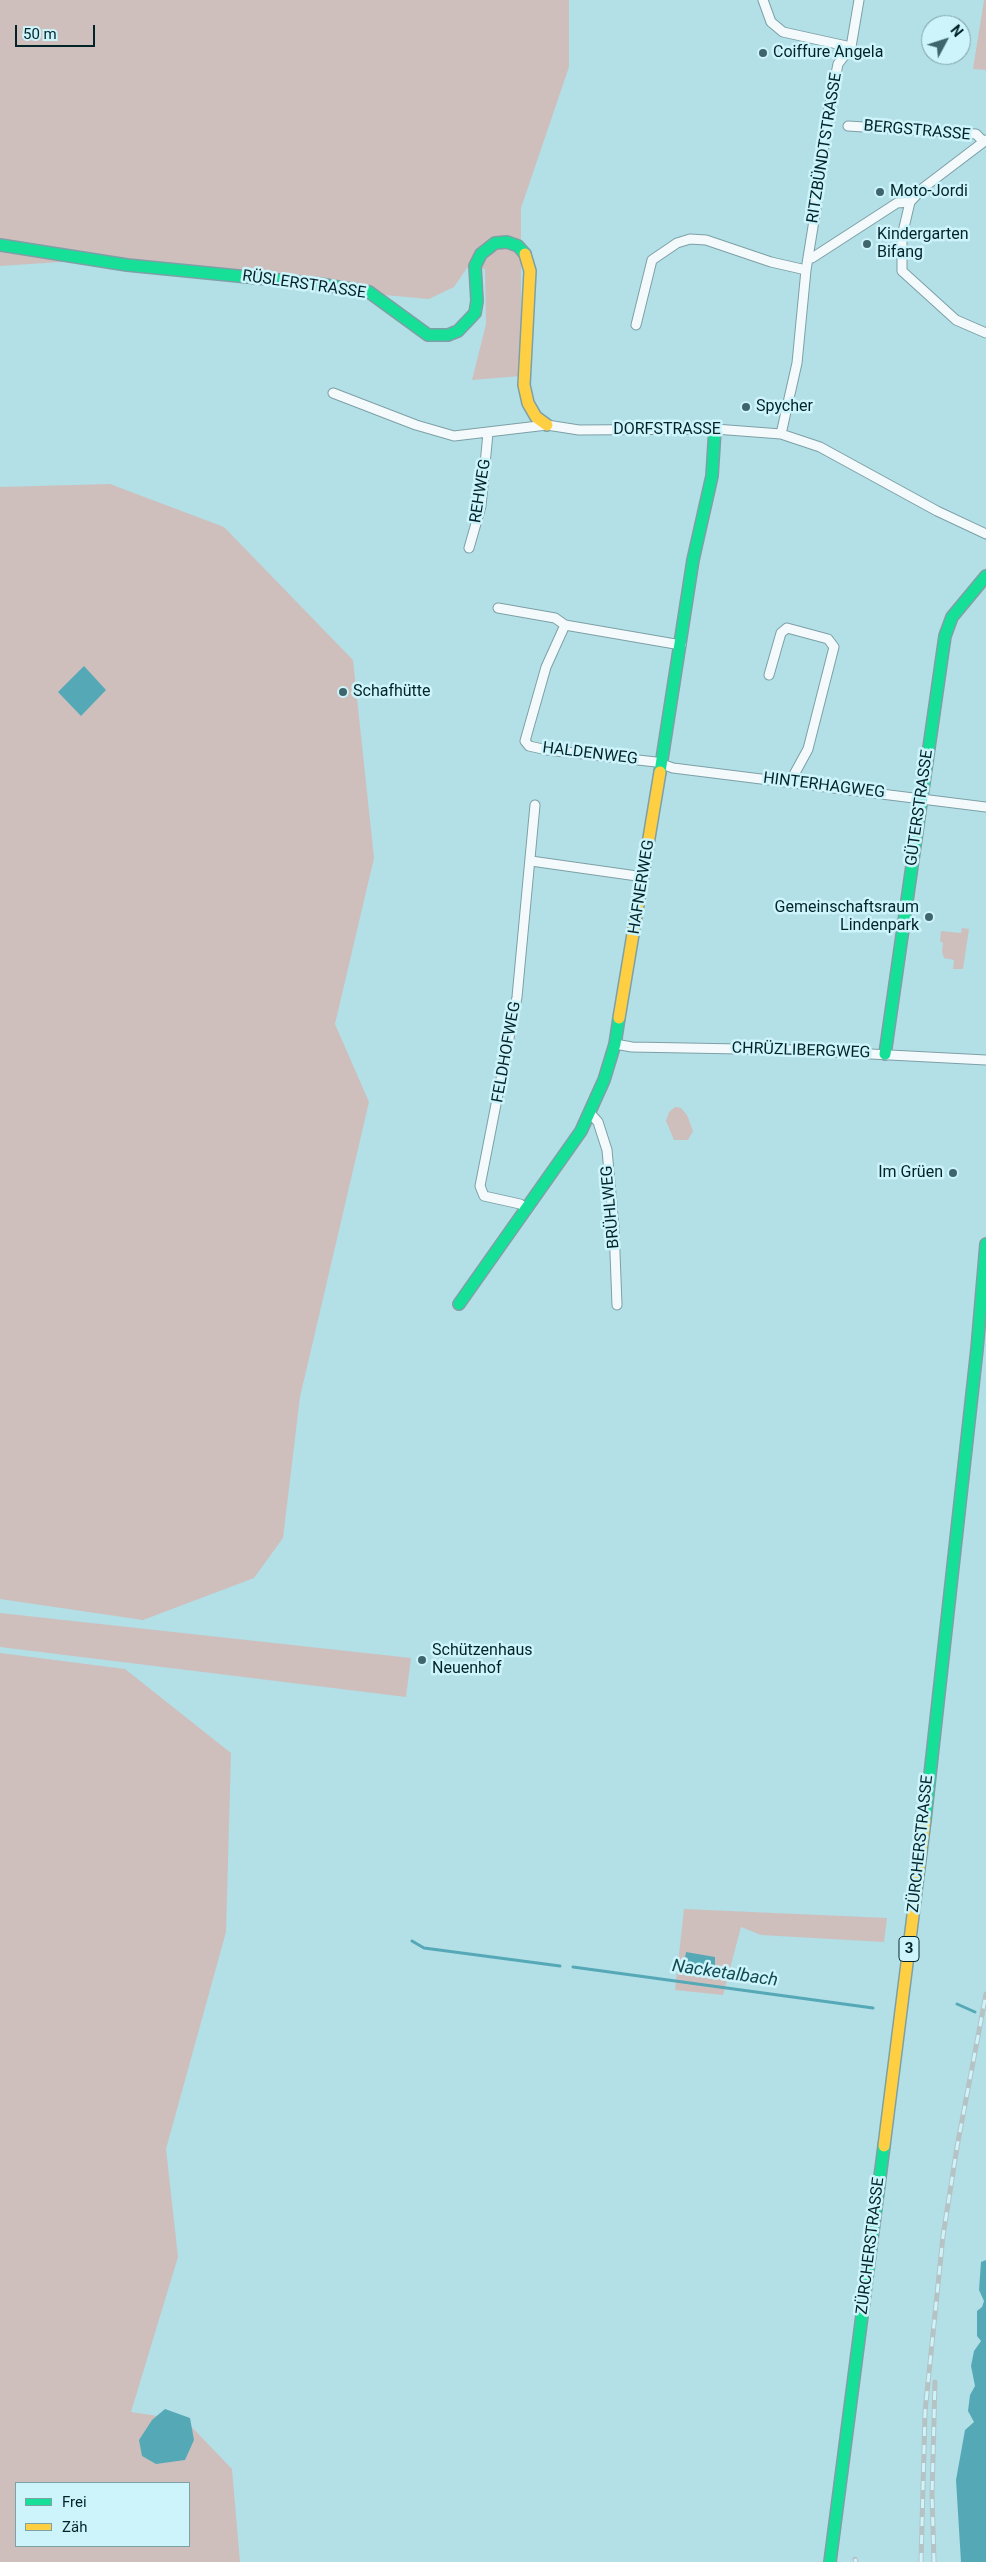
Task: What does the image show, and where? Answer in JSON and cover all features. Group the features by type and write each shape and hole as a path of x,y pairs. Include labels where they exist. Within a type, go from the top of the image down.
{"street":[{"path":"763,0 772,22 783,32 851,46"},
{"name":"RITZBÜNDTSTRASSE","path":"781,434 797,363 806,270 838,64 851,46 859,0"},
{"name":"BERGSTRASSE","path":"848,126 976,134 985,141"},
{"path":"985,141 922,188 910,202 902,236 902,271 956,320 986,333"},
{"path":"808,257 812,258 897,203 910,202"},
{"path":"636,325 652,260 677,243 690,239 706,240 771,262 806,270"},
{"name":"RÜSLERSTRASSE","path":"0,245 127,265 319,284 369,292 428,335 448,335 468,324 475,313 477,301 475,266 481,254 495,243 507,242 518,246 525,253 530,271 524,385 528,404 536,417 547,425"},
{"name":"DORFSTRASSE","path":"333,393 416,425 454,436 547,425 578,430 715,429 781,434 820,446 937,511 986,534"},
{"name":"HAFNERWEG","path":"459,1304 581,1131 590,1113 615,1044 644,877 693,560 712,476 715,429"},
{"name":"REHWEG","path":"469,548 481,506 488,433"},
{"name":"GÜTERSTRASSE","path":"886,1054 945,636 952,618 963,602 986,576"},
{"path":"498,608 555,618 565,625 681,645"},
{"name":"HALDENWEG","path":"565,625 546,667 534,703 525,741 529,746 547,750 597,754 662,765"},
{"path":"769,676 781,633 787,628 828,639 834,648 808,749 790,782"},
{"name":"HINTERHAGWEG","path":"662,765 673,768 986,807"},
{"name":"FELDHOFWEG","path":"527,1209 520,1204 484,1196 480,1186 517,997 535,805"},
{"path":"531,861 644,877"},
{"name":"CHRÜZLIBERGWEG","path":"615,1044 632,1047 886,1054 986,1060"},
{"name":"BRÜHLWEG","path":"590,1113 598,1122 607,1150 614,1227 618,1305"},
{"name":"ZÜRCHERSTRASSE","path":"830,2562 919,1870 977,1349 986,1244"}],"shaded area":[{"path":"0,0 569,0 569,67 521,208 521,376 472,380 486,324 485,269 467,268 454,287 429,299 317,289 120,258 0,266"},
{"path":"984,0 986,0 986,70 973,69"},
{"path":"110,484 224,527 353,660 374,858 335,1024 369,1102 300,1397 283,1538 254,1578 143,1620 0,1599 0,487"},
{"path":"962,928 969,929 963,969 953,969 954,960 944,958 942,952 941,931 961,933"},
{"path":"675,1107 681,1108 687,1115 693,1131 688,1140 674,1140 666,1121 669,1112"},
{"path":"0,1613 411,1658 406,1697 0,1647"},
{"path":"0,1653 125,1669 231,1753 226,1932 166,2149 178,2257 131,2412 185,2420 232,2469 240,2562 0,2562"},
{"path":"684,1909 887,1918 884,1942 761,1935 741,1927 723,1995 675,1990"}],"water":[{"path":"84,666 106,690 81,716 58,692"},
{"path":"686,1952 715,1957 715,1969 705,1975 683,1971"},
{"path":"986,2260 986,2562 961,2562 956,2480 965,2430 974,2422 968,2411 970,2395 975,2386 971,2366 974,2351 981,2341 977,2336 977,2311 982,2307 984,2301 979,2290 981,2262"},
{"path":"165,2409 190,2418 194,2440 185,2460 156,2464 142,2456 139,2440 152,2420"}],"waterway":[{"name":"Nacketalbach","path":"412,1941 424,1948 560,1966"},
{"name":"Nacketalbach","path":"573,1967 873,2008"},
{"name":"Nacketalbach","path":"957,2004 975,2012"}],"railway":[{"path":"921,2562 925,2412 943,2236 957,2147 986,1994"},
{"path":"934,2562 932,2495 935,2382"}],"traffic: fast":[{"path":"0,245 127,265 319,284 369,292 428,335 448,335 458,331 475,313 477,301 475,266 481,254 495,243 507,242 518,246 525,254"},
{"path":"660,772 693,560 712,476 715,429"},
{"path":"885,1054 945,636 952,617 986,576"},
{"path":"459,1304 581,1131 604,1080 615,1044 619,1018"},
{"path":"925,1820 977,1349 986,1244"},
{"path":"830,2562 884,2146"}],"traffic: slow":[{"path":"525,254 530,271 524,385 528,403 536,417 547,425"},
{"path":"619,1018 660,772"},
{"path":"884,2146 925,1820"}],"place":[{"name":"Coiffure Angela","path":"763,53"},
{"name":"Moto-Jordi","path":"880,192"},
{"name":"Kindergarten Bifang","path":"867,244"},
{"name":"Spycher","path":"746,407"},
{"name":"Schafhütte","path":"343,692"},
{"name":"Gemeinschaftsraum Lindenpark","path":"929,917"},
{"name":"Im Grüen","path":"953,1173"},
{"name":"Schützenhaus Neuenhof","path":"422,1660"}]}
